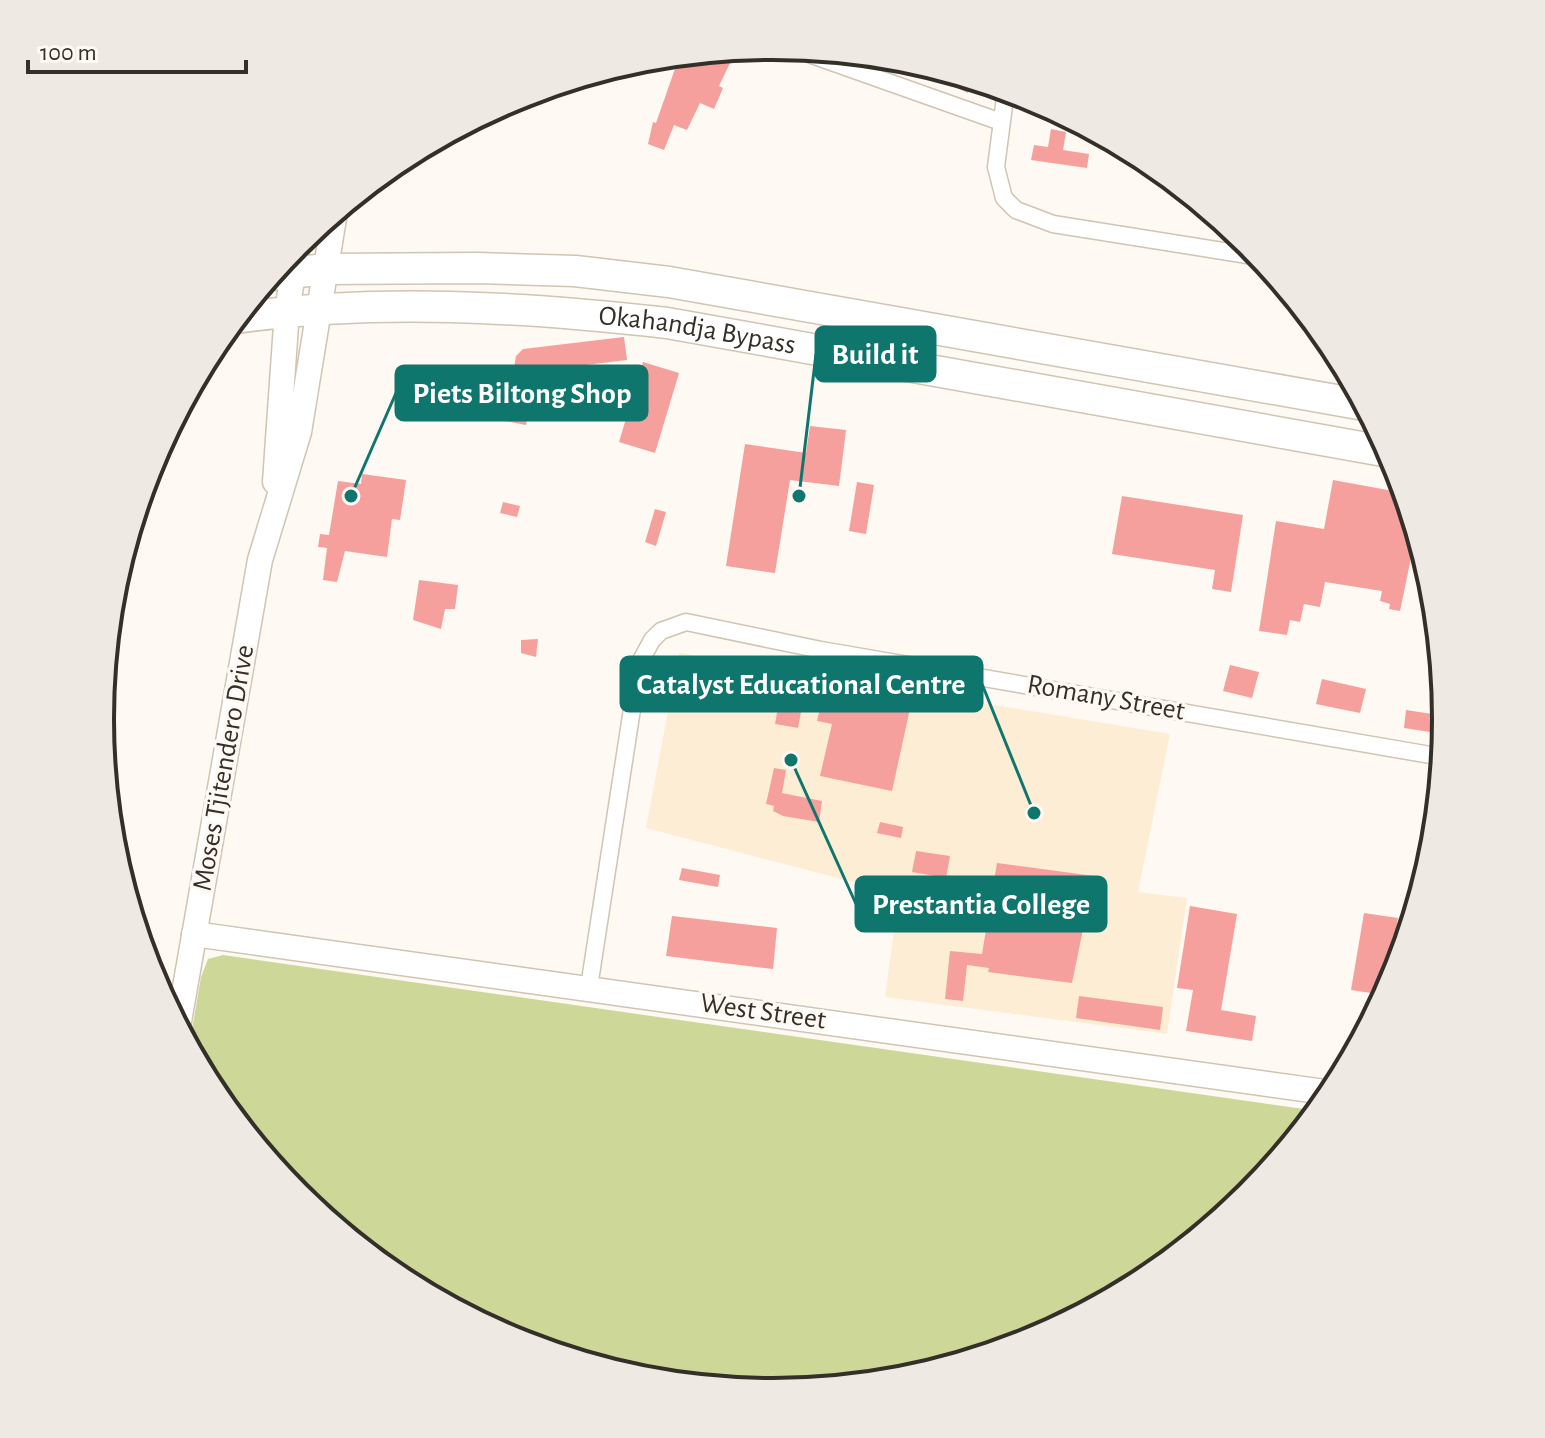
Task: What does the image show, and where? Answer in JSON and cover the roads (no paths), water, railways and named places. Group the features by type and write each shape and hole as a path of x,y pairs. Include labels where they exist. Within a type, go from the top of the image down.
{"highway":[{"name":"Okahandja Bypass","path":"288,272 327,269 575,271 669,282 1350,403"},
{"name":"Okahandja Bypass","path":"252,316 320,309 499,310 667,323 1373,449"}],"street":[{"path":"835,63 1001,122"},
{"path":"1004,102 996,167 998,185 1004,198 1016,210 1053,224 1239,254"},
{"name":"Moses Tjitendero Drive","path":"181,1010 260,560 299,432 333,229"},
{"name":"Moses Tjitendero Drive","path":"274,509 287,311 283,278"},
{"name":"Romany Street","path":"589,987 639,664 652,640 673,626 686,622 821,650 1430,755"},
{"name":"West Street","path":"194,934 1316,1091"}],"place":[{"name":"Piets Biltong Shop","path":"351,496"},
{"name":"Build it","path":"799,496"},
{"name":"Prestantia College","path":"791,760"},
{"name":"Catalyst Educational Centre","path":"1034,813"}]}
